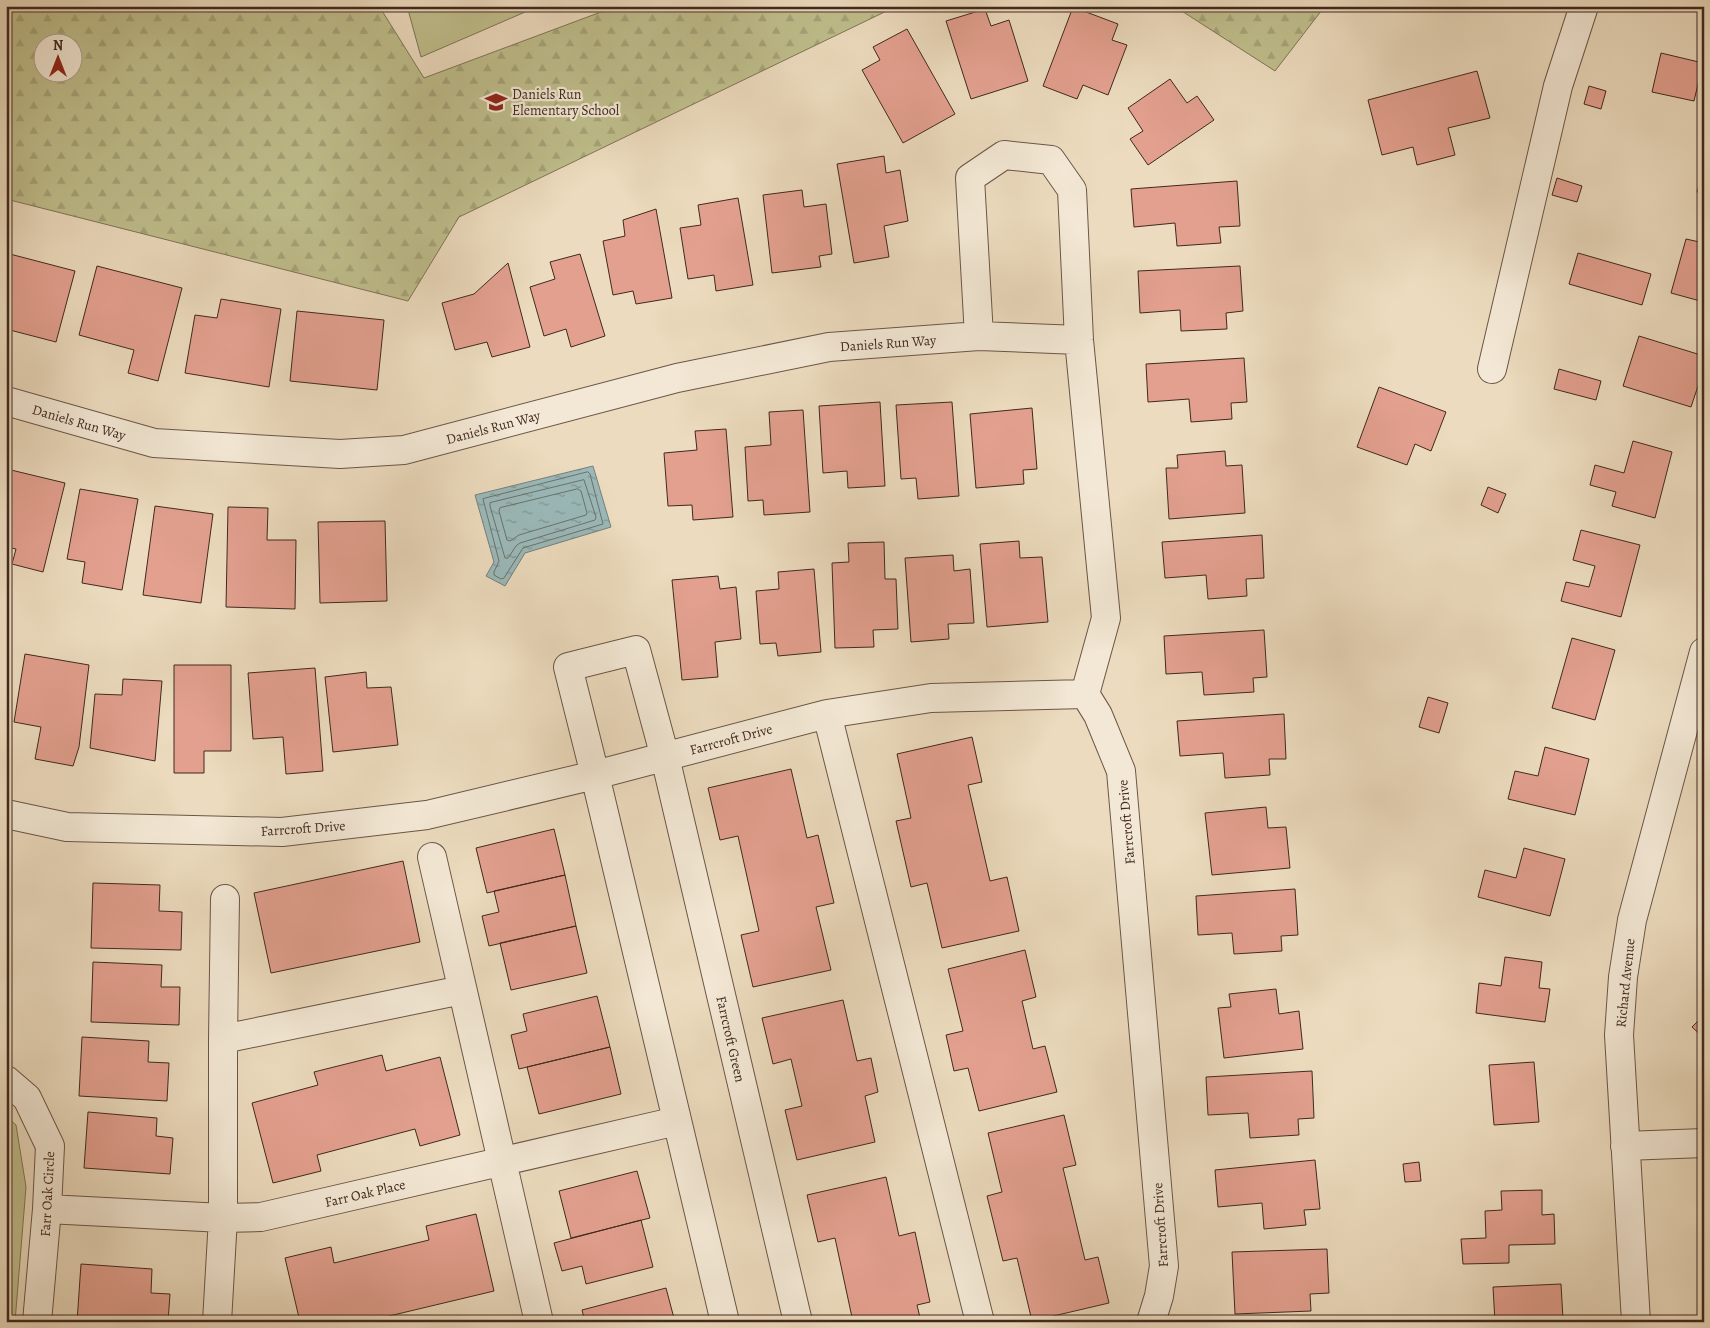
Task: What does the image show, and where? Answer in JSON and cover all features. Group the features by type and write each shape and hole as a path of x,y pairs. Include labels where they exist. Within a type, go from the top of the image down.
{"street":[{"path":"1492,369 1558,86 1584,6"},
{"path":"979,336 970,178 1004,155 1051,160 1072,190 1080,340 1106,618 1085,694"},
{"name":"Daniels Run Way","path":"6,401 154,443 340,454 404,450 677,378 820,349 979,336 1080,340"},
{"name":"Farrcroft Green","path":"596,775 568,667 636,650 665,756 798,1322"},
{"name":"Richard Avenue","path":"1636,1322 1619,1035 1623,977 1632,920 1704,652"},
{"name":"Farrcroft Drive","path":"6,814 67,827 282,832 427,815 596,775 827,714 931,698 1085,694 1098,716 1121,770 1164,1266 1159,1296 1151,1322"},
{"path":"827,714 980,1322"},
{"path":"596,775 725,1322"},
{"path":"432,858 539,1322"},
{"path":"217,1322 222,1218 222,1039 226,898"},
{"path":"222,1039 462,990"},
{"name":"Farr Oak Circle","path":"6,1080 27,1098 50,1146 38,1322"},
{"name":"Farr Oak Place","path":"47,1209 222,1218 261,1217 677,1120"},
{"path":"1625,1146 1704,1143"}],"green space":[{"path":"6,6 379,6 424,78 617,6 897,6 459,217 408,301 6,199"},
{"path":"407,6 539,6 421,57"},
{"path":"1174,6 1325,6 1275,71"},
{"path":"6,1116 16,1125 26,1187 15,1322 6,1322"}],"water":[{"path":"593,466 611,527 525,553 505,586 486,576 494,562 475,495"}],"building":[{"path":"1073,7 1118,24 1112,40 1127,45 1108,95 1083,85 1077,99 1043,86"},
{"path":"985,9 991,26 1009,20 1028,81 971,99 946,21"},
{"path":"907,29 955,114 903,143 862,70 880,60 873,47"},
{"path":"1661,53 1703,63 1694,101 1652,92"},
{"path":"1477,71 1490,118 1448,128 1455,155 1417,165 1413,147 1382,155 1368,100"},
{"path":"1170,79 1187,103 1197,96 1214,120 1148,165 1130,139 1143,131 1128,108"},
{"path":"1589,86 1606,91 1601,109 1584,104"},
{"path":"884,156 886,173 900,170 908,221 884,226 889,257 854,263 837,164"},
{"path":"1704,166 1704,194 1697,192"},
{"path":"1557,178 1582,186 1577,202 1552,195"},
{"path":"1237,181 1240,226 1219,227 1221,243 1177,246 1175,223 1134,227 1131,189"},
{"path":"802,190 804,207 826,204 832,254 819,256 821,267 772,273 763,195"},
{"path":"738,198 753,285 716,291 714,275 688,279 680,228 701,225 698,205"},
{"path":"656,209 672,298 636,304 633,291 613,295 603,241 625,236 623,220"},
{"path":"1686,239 1704,243 1704,302 1671,293"},
{"path":"6,253 75,271 56,342 6,329"},
{"path":"1578,253 1651,274 1642,305 1569,284"},
{"path":"580,254 605,336 571,347 566,329 544,336 530,287 555,279 550,262"},
{"path":"508,263 530,347 492,357 487,342 455,350 442,303 474,294"},
{"path":"97,266 182,288 158,381 128,373 134,350 79,335"},
{"path":"1240,266 1243,311 1226,313 1227,329 1181,331 1180,310 1140,313 1138,271"},
{"path":"221,299 281,309 269,387 185,373 195,315 217,318"},
{"path":"297,311 384,320 377,390 290,381"},
{"path":"1639,336 1704,356 1704,368 1691,407 1623,386"},
{"path":"1244,358 1247,402 1231,403 1232,419 1191,422 1189,399 1148,402 1146,364"},
{"path":"1559,369 1601,381 1596,400 1554,389"},
{"path":"1379,387 1446,412 1431,451 1415,444 1407,465 1357,447"},
{"path":"880,402 885,486 848,488 847,471 823,473 819,406"},
{"path":"952,402 959,496 918,499 916,478 901,479 896,405"},
{"path":"1032,408 1037,469 1023,470 1024,484 976,488 970,414"},
{"path":"803,410 810,512 764,515 763,500 748,501 745,447 771,445 769,412"},
{"path":"726,429 733,517 693,520 692,505 668,506 664,453 697,450 695,431"},
{"path":"1633,441 1672,452 1655,518 1612,506 1616,492 1590,485 1595,465 1624,473"},
{"path":"1225,451 1226,466 1242,465 1245,513 1169,519 1166,468 1178,468 1177,455"},
{"path":"11,470 65,483 43,572 12,564 16,549 6,547 6,491"},
{"path":"1488,487 1506,494 1498,513 1481,505"},
{"path":"80,489 138,499 122,590 82,583 85,562 67,559"},
{"path":"155,506 213,514 201,603 143,595"},
{"path":"228,507 268,508 267,540 296,540 295,609 226,607"},
{"path":"385,521 387,601 320,603 318,522"},
{"path":"1581,530 1640,545 1621,617 1561,601 1566,582 1589,587 1595,566 1573,560"},
{"path":"1262,535 1264,578 1246,579 1247,596 1208,599 1206,575 1165,578 1162,542"},
{"path":"1019,541 1020,558 1042,557 1048,622 987,627 980,544"},
{"path":"884,542 885,579 896,579 898,629 873,630 874,647 835,648 832,563 849,562 848,543"},
{"path":"953,555 954,571 970,569 974,623 948,624 949,639 911,642 905,558"},
{"path":"814,569 821,652 778,656 776,643 760,644 756,591 779,589 778,572"},
{"path":"718,576 720,589 736,587 741,639 715,642 718,677 682,680 672,580"},
{"path":"1264,630 1267,677 1253,678 1254,692 1204,695 1202,672 1166,674 1164,636"},
{"path":"1572,638 1615,650 1595,720 1552,708"},
{"path":"25,654 89,665 79,747 73,766 35,759 41,727 14,722"},
{"path":"174,665 231,665 231,751 204,751 204,773 174,773"},
{"path":"315,668 323,771 286,774 283,737 253,739 248,673"},
{"path":"366,672 367,688 391,687 398,745 333,752 325,677"},
{"path":"123,679 162,681 155,761 90,748 95,694 122,695"},
{"path":"1428,697 1448,703 1439,733 1419,727"},
{"path":"1284,714 1286,759 1269,759 1270,775 1225,778 1223,753 1180,756 1177,721"},
{"path":"972,737 982,782 968,785 990,881 1007,877 1019,931 942,948 927,883 911,887 896,821 911,818 897,754"},
{"path":"1545,747 1589,759 1575,815 1508,799 1515,771 1538,776"},
{"path":"791,769 807,838 818,835 834,903 816,907 831,970 753,987 741,935 759,931 738,836 720,840 708,788"},
{"path":"1266,807 1268,828 1286,827 1290,868 1212,875 1205,813"},
{"path":"554,829 565,875 487,893 476,848"},
{"path":"1524,848 1565,859 1550,916 1478,897 1485,870 1516,878"},
{"path":"403,861 420,942 271,973 254,893"},
{"path":"565,875 576,926 489,946 482,916 499,912 494,891"},
{"path":"93,883 160,885 159,911 182,912 181,950 91,948"},
{"path":"1295,889 1298,935 1281,936 1282,951 1234,954 1232,933 1198,935 1196,896"},
{"path":"576,926 587,973 511,990 500,943"},
{"path":"1025,950 1036,997 1022,1001 1033,1049 1045,1046 1057,1092 979,1111 968,1068 954,1071 946,1035 963,1031 948,969"},
{"path":"1505,957 1542,962 1539,988 1550,989 1545,1022 1476,1013 1479,983 1501,986"},
{"path":"93,962 162,965 161,987 180,987 179,1025 91,1022"},
{"path":"1276,989 1279,1014 1299,1011 1303,1049 1224,1058 1218,1008 1231,1007 1229,994"},
{"path":"597,996 610,1047 519,1069 511,1035 527,1031 523,1014"},
{"path":"843,1000 857,1061 871,1058 878,1092 865,1096 875,1142 797,1160 785,1110 802,1106 791,1059 773,1064 762,1018"},
{"path":"1704,1015 1704,1038 1692,1027"},
{"path":"82,1037 149,1041 148,1062 169,1063 167,1101 79,1096"},
{"path":"610,1047 621,1094 539,1114 527,1067"},
{"path":"382,1055 386,1071 440,1057 460,1135 420,1146 415,1129 317,1155 321,1171 273,1183 252,1103 318,1085 314,1072"},
{"path":"1534,1062 1539,1122 1494,1125 1489,1065"},
{"path":"1312,1071 1314,1118 1298,1119 1299,1135 1250,1138 1248,1113 1208,1115 1206,1077"},
{"path":"88,1112 157,1118 156,1136 173,1138 170,1174 84,1168"},
{"path":"1064,1115 1076,1165 1063,1168 1085,1260 1098,1257 1109,1303 1032,1321 1017,1258 1003,1261 987,1196 1002,1192 988,1133"},
{"path":"1315,1160 1320,1209 1304,1210 1306,1225 1264,1229 1262,1203 1218,1207 1215,1170"},
{"path":"1419,1162 1421,1181 1405,1182 1403,1164"},
{"path":"637,1171 650,1218 571,1238 559,1191"},
{"path":"886,1177 899,1236 915,1232 930,1302 917,1305 921,1322 853,1322 835,1238 818,1242 807,1195"},
{"path":"1542,1190 1542,1215 1554,1214 1555,1244 1509,1245 1509,1263 1463,1264 1461,1239 1486,1238 1485,1211 1502,1210 1501,1191"},
{"path":"476,1214 494,1291 364,1322 300,1322 285,1258 331,1247 334,1263 429,1240 426,1226"},
{"path":"641,1220 653,1267 586,1284 582,1266 562,1271 554,1243"},
{"path":"1327,1249 1329,1293 1310,1294 1311,1311 1235,1314 1232,1252"},
{"path":"81,1264 152,1269 151,1293 170,1294 168,1322 77,1322"},
{"path":"1561,1284 1563,1319 1551,1319 1551,1322 1495,1322 1493,1287"},
{"path":"666,1288 675,1322 585,1322 582,1310"}],"place":[{"name":"Daniels Run Elementary School","path":"496,102"}]}
